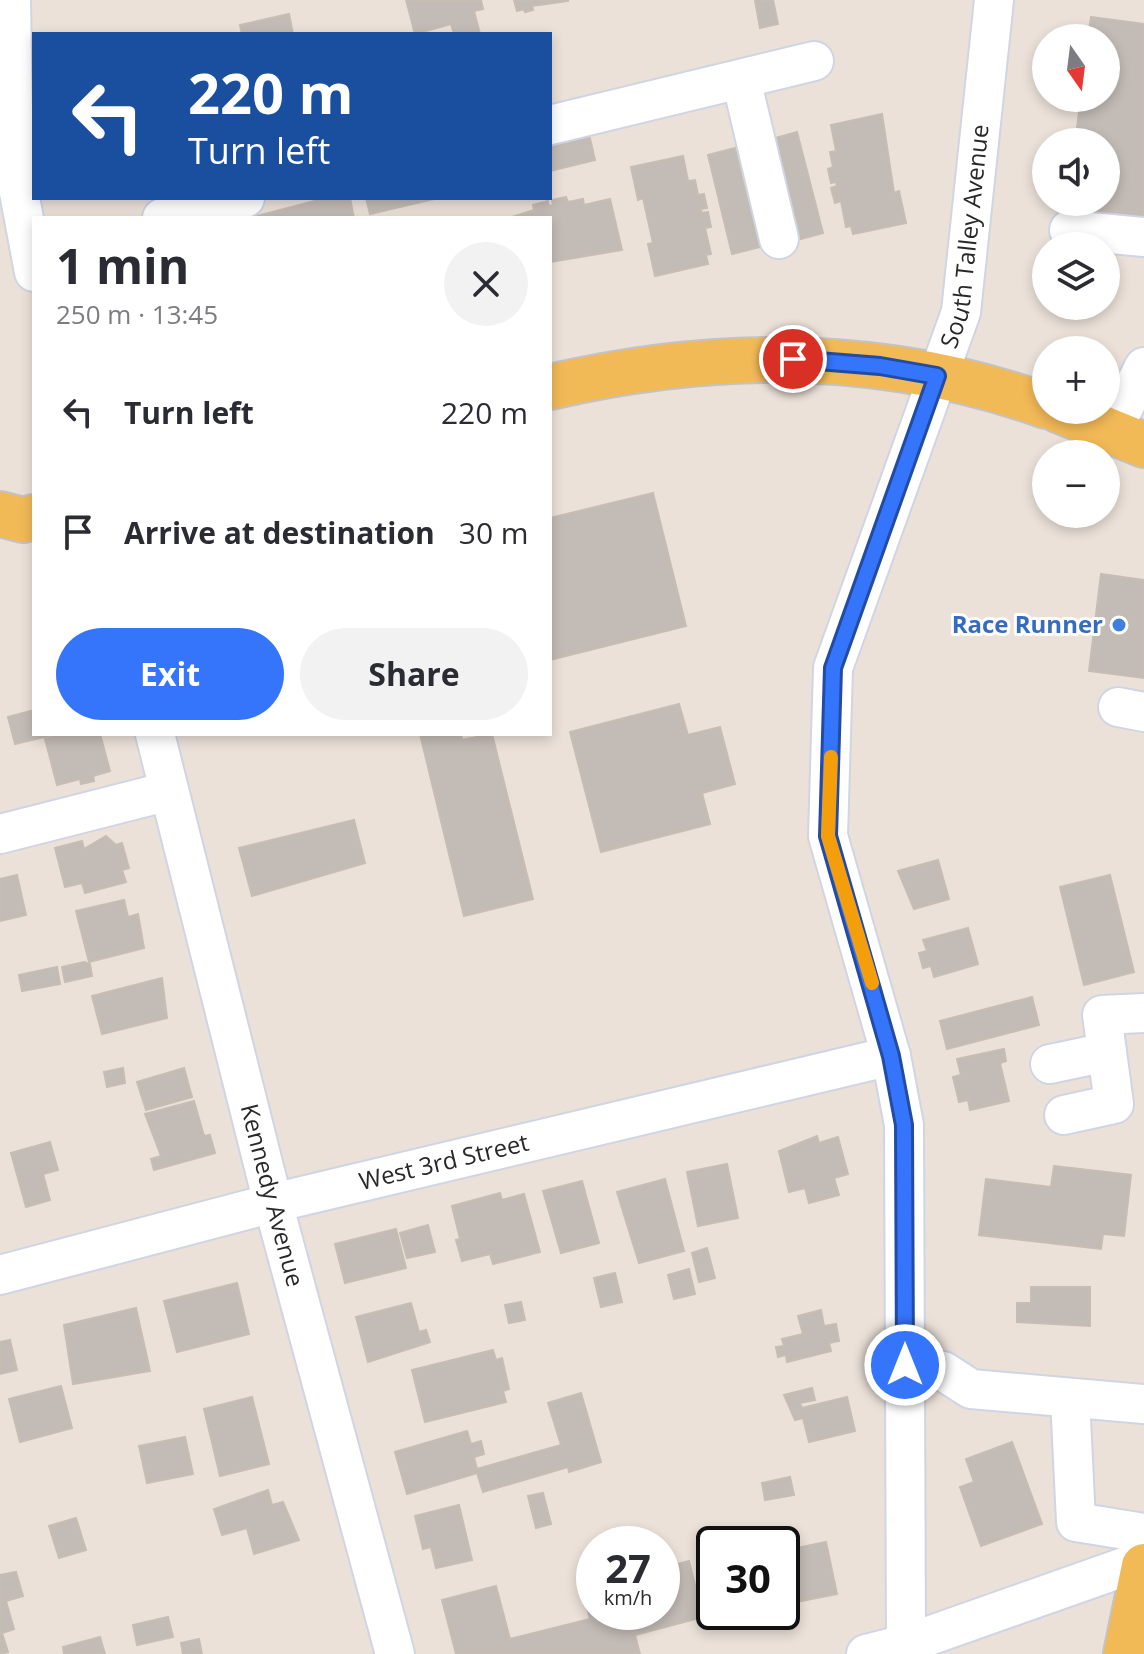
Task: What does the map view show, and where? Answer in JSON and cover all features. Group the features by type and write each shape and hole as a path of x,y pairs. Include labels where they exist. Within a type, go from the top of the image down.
{"main road":[{"path":"552,387 656,367 748,359 838,361 937,376 1032,402"},
{"path":"1093,424 1128,438"},
{"path":"1126,1654 1144,1566"}],"street":[{"name":"South Talley Avenue","path":"906,1644 904,1125 891,1056 828,836 833,668 956,326 966,287 994,0"},
{"path":"13,3 14,166 32,257"},
{"path":"552,125 814,61"},
{"path":"741,79 779,239"},
{"path":"170,216 237,200"},
{"path":"1069,230 1144,237"},
{"path":"1128,438 1144,367"},
{"name":"Kennedy Avenue","path":"155,736 273,1203 395,1654"},
{"path":"0,834 169,791"},
{"path":"1064,1115 1114,1104 1102,1015 1144,1013"},
{"path":"1050,1064 1107,1052"},
{"name":"West 3rd Street","path":"0,1275 273,1203 891,1056"},
{"path":"905,1365 943,1371 971,1389 1144,1404"},
{"path":"1070,1398 1076,1522 1144,1533"},
{"path":"866,1654 906,1644 1144,1560"}],"building":[{"path":"406,0 481,0 483,9 474,11 479,32 453,32 451,24 414,32"},
{"path":"514,0 568,1 532,6 533,10 525,12 524,9 517,11"},
{"path":"755,0 773,0 778,24 760,28"},
{"path":"289,14 293,32 242,32 240,25"},
{"path":"1091,17 1144,24 1144,224 1075,216 1120,216 1120,128 1077,128 1079,112 1120,112 1120,24 1090,24"},
{"path":"882,114 894,193 899,191 906,223 853,234 851,226 846,227 841,201 835,203 831,188 837,186 836,182 831,183 828,169 833,167 830,152 836,151 831,125"},
{"path":"797,132 823,233 797,240 772,139"},
{"path":"589,134 595,160 552,171 552,143"},
{"path":"735,148 760,247 732,254 708,155"},
{"path":"683,156 688,181 695,180 698,195 704,194 707,208 701,209 702,213 708,212 711,227 705,228 711,254 706,255 708,264 655,276 648,244 653,243 643,198 638,200 631,167"},
{"path":"566,197 568,202 583,199 584,205 610,199 622,250 552,262 552,216 515,216 534,210 533,205 548,201 549,206 553,205 552,200"},
{"path":"318,200 350,200 354,216 257,216"},
{"path":"366,200 430,200 370,214"},
{"path":"653,493 686,626 552,660 552,518"},
{"name":"Race Runner","path":"1101,574 1144,580 1144,678 1089,671"},
{"path":"679,704 688,735 720,727 735,784 702,793 710,824 601,852 570,732"},
{"path":"32,711 32,736 48,736 15,744 8,717"},
{"path":"101,736 110,771 93,776 94,781 81,784 80,779 57,785 45,739"},
{"path":"420,736 461,736 462,740 492,736 533,899 464,916"},
{"path":"354,820 365,863 252,896 239,848"},
{"path":"106,836 116,845 122,843 129,868 122,870 126,882 85,893 82,883 65,887 55,848 82,841 84,849"},
{"path":"938,860 949,899 914,909 898,871"},
{"path":"17,875 26,915 0,921 0,879"},
{"path":"1110,875 1134,972 1084,985 1060,887"},
{"path":"124,900 128,917 138,914 144,948 89,962 76,911"},
{"path":"968,928 978,964 934,977 931,966 923,968 919,953 927,951 923,940"},
{"path":"84,962 90,964 92,976 65,982 62,967"},
{"path":"57,967 60,984 22,991 19,975"},
{"path":"162,978 167,1018 102,1034 92,996"},
{"path":"1032,997 1039,1025 947,1049 940,1021"},
{"path":"1004,1049 1006,1061 1000,1063 1009,1101 970,1110 968,1100 959,1102 953,1077 961,1075 957,1059"},
{"path":"123,1068 125,1083 107,1087 104,1072"},
{"path":"184,1068 192,1097 146,1110 137,1082"},
{"path":"194,1101 204,1136 210,1135 215,1153 154,1170 151,1159 161,1156 145,1114"},
{"path":"817,1136 819,1143 838,1137 848,1174 834,1178 839,1195 809,1203 805,1188 789,1192 779,1151"},
{"path":"50,1142 58,1170 43,1174 50,1200 26,1207 11,1153"},
{"path":"727,1164 738,1218 698,1226 687,1172"},
{"path":"1054,1166 1131,1175 1124,1236 1103,1234 1101,1249 979,1235 986,1179 1051,1187"},
{"path":"665,1179 684,1251 639,1263 617,1192"},
{"path":"582,1181 599,1243 561,1253 543,1191"},
{"path":"500,1193 502,1200 524,1194 540,1252 493,1264 490,1254 462,1261 452,1206"},
{"path":"428,1225 435,1252 407,1258 400,1233"},
{"path":"396,1229 406,1268 345,1283 335,1244"},
{"path":"707,1248 715,1278 699,1282 692,1253"},
{"path":"689,1269 695,1294 674,1299 668,1275"},
{"path":"615,1273 622,1302 601,1307 594,1278"},
{"path":"237,1283 249,1334 177,1352 164,1301"},
{"path":"1031,1287 1090,1287 1090,1326 1017,1322 1017,1303 1031,1303"},
{"path":"521,1302 525,1320 509,1323 505,1305"},
{"path":"411,1303 419,1332 426,1330 430,1342 368,1362 356,1317"},
{"path":"136,1308 150,1371 73,1384 64,1325"},
{"path":"821,1310 824,1326 836,1324 839,1341 829,1343 831,1351 787,1362 786,1355 778,1357 776,1347 784,1346 782,1339 803,1334 798,1316"},
{"path":"10,1340 17,1370 0,1374 0,1342"},
{"path":"493,1350 496,1360 502,1358 509,1389 503,1391 506,1402 425,1422 412,1370"},
{"path":"61,1386 72,1428 20,1442 9,1399"},
{"path":"812,1388 815,1400 800,1403 802,1408 847,1397 855,1431 809,1442 803,1418 795,1420 784,1395"},
{"path":"581,1393 601,1462 569,1472 568,1467 483,1492 477,1473 407,1494 395,1452 467,1431 471,1444 481,1441 484,1454 474,1457 477,1469 561,1445 548,1403"},
{"path":"252,1397 269,1464 220,1476 204,1409"},
{"path":"185,1437 193,1474 147,1483 139,1446"},
{"path":"1012,1442 1042,1524 981,1546 960,1487 974,1482 966,1459"},
{"path":"790,1477 794,1495 765,1500 762,1483"},
{"path":"268,1490 272,1505 283,1502 299,1540 254,1554 247,1528 222,1535 214,1509"},
{"path":"543,1493 551,1524 536,1528 528,1496"},
{"path":"459,1505 472,1560 436,1568 431,1547 423,1549 415,1516"},
{"path":"76,1518 86,1550 59,1558 49,1526"},
{"path":"826,1542 837,1594 800,1601 800,1547"},
{"path":"689,1561 696,1589 696,1619 680,1623 680,1563"},
{"path":"16,1572 23,1596 6,1601 14,1629 2,1633 8,1652 0,1654 0,1575"},
{"path":"496,1586 510,1639 576,1622 576,1630 654,1630 635,1635 640,1654 456,1654 442,1600"},
{"path":"168,1617 173,1637 137,1645 133,1625"},
{"path":"100,1637 105,1654 64,1654 63,1647"},
{"path":"199,1639 202,1654 183,1654 181,1643"}],"slow traffic":[{"path":"831,757 828,836 872,983"}],"place":[{"name":"Race Runner","path":"1119,625"}],"route":[{"path":"793,359 838,361 937,376 833,668 828,836 891,1056 904,1125 905,1365"}]}
